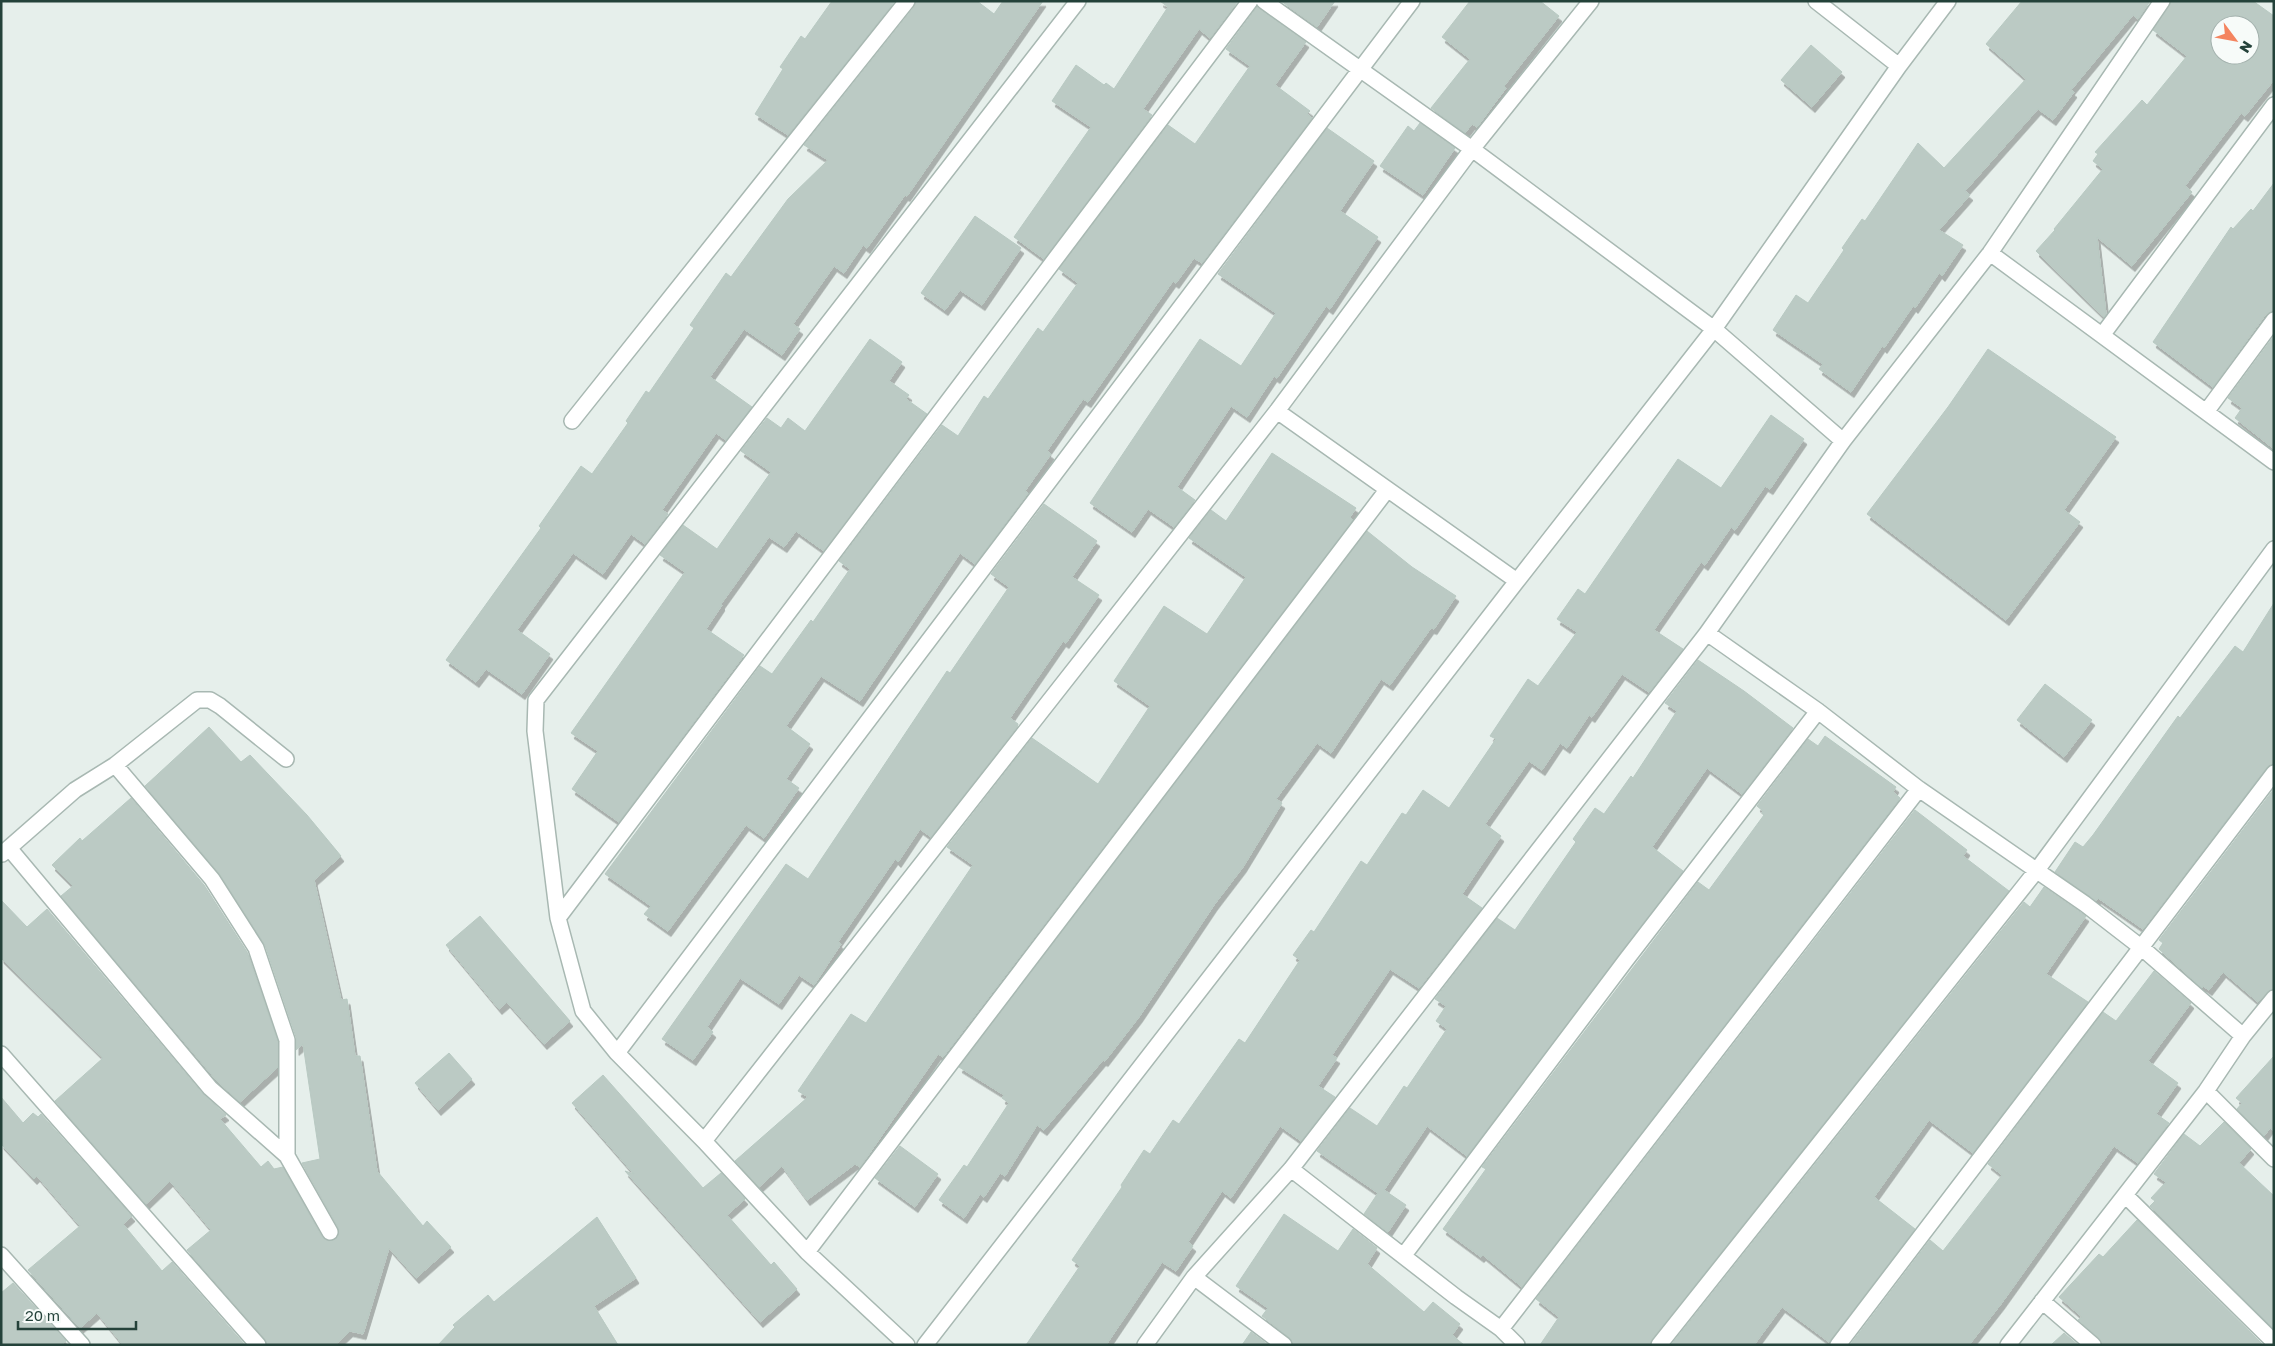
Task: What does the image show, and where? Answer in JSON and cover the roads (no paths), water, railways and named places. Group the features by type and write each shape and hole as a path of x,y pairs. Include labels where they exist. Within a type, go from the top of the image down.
{"street":[{"path":"572,422 908,1"},
{"path":"907,1345 807,1252 704,1141 617,1053 583,1010 558,918 535,731 536,700 1078,1"},
{"path":"558,918 1250,1"},
{"path":"1264,1 1472,149 1714,329 1843,441"},
{"path":"617,1053 1412,1"},
{"path":"704,1141 1277,411 1472,149 1592,1"},
{"path":"1816,1 1899,66"},
{"path":"925,1345 1714,329 1899,66 1948,1"},
{"path":"1145,1345 1194,1277 1291,1169 1707,633 1843,441 1990,253 2162,1"},
{"path":"2103,334 2274,106"},
{"path":"1990,253 2103,334 2274,462"},
{"path":"2206,412 2274,320"},
{"path":"1277,411 1517,581"},
{"path":"807,1252 1387,490"},
{"path":"1658,1345 2037,870 2274,549"},
{"path":"1707,633 1818,711 1919,789 2037,870 2142,948 2243,1036"},
{"path":"286,759 220,706 210,700 197,700 115,765 75,790 5,851 210,1088 288,1156 330,1232"},
{"path":"1404,1255 1620,968 1818,711"},
{"path":"115,765 212,879 256,948 287,1040 288,1156"},
{"path":"1838,1345 2274,773"},
{"path":"1501,1329 1919,789"},
{"path":"2008,1345 2206,1091 2243,1036 2274,998"},
{"path":"1,1054 258,1345"},
{"path":"2206,1091 2274,1159"},
{"path":"1291,1169 1501,1329 1517,1345"},
{"path":"2124,1195 2274,1342"},
{"path":"1,1255 82,1345"},
{"path":"1194,1277 1284,1345"},
{"path":"2042,1301 2093,1345"}]}
